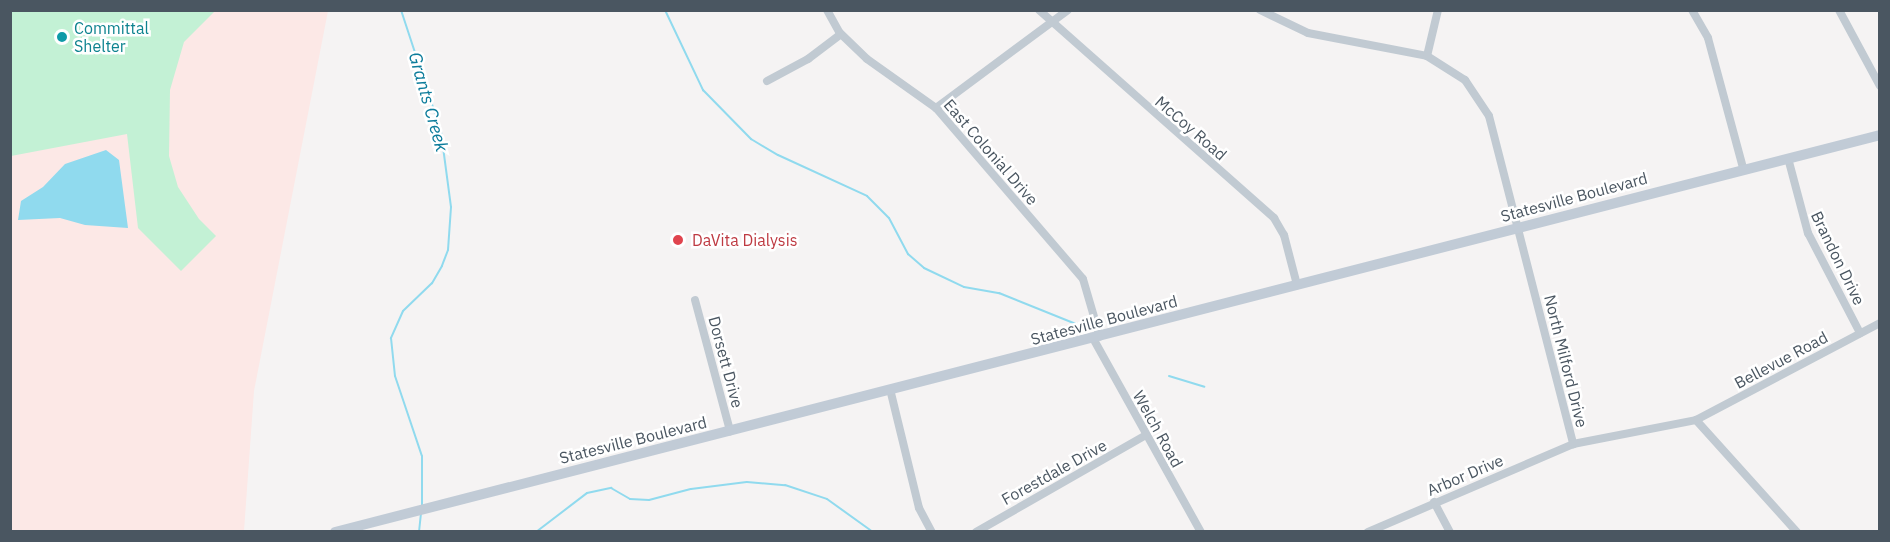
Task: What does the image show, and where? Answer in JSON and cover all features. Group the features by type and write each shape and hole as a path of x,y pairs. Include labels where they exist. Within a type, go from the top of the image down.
{"main road":[{"name":"Statesville Boulevard","path":"334,531 408,514 890,389 1097,339 1519,226 1880,135"}],"street":[{"name":"East Colonial Drive","path":"827,10 841,34 867,59 936,108 1083,279 1097,339"},
{"name":"McCoy Road","path":"1039,10 1050,24 1274,218 1284,235 1297,285"},
{"path":"936,108 1068,10"},
{"path":"1260,10 1308,33 1427,56 1438,10"},
{"path":"1692,10 1708,38 1743,168"},
{"path":"1839,10 1880,86"},
{"path":"767,81 808,59 841,34"},
{"name":"North Milford Drive","path":"1427,56 1466,80 1489,116 1519,226 1572,444 1696,420"},
{"name":"Brandon Drive","path":"1788,158 1808,233 1860,333"},
{"name":"Dorsett Drive","path":"695,300 730,431"},
{"name":"Bellevue Road","path":"1696,420 1880,323"},
{"name":"Welch Road","path":"1097,339 1146,435 1201,531"},
{"path":"890,389 919,508 932,531"},
{"path":"1696,420 1797,531"},
{"name":"Forestdale Drive","path":"976,531 1146,435"},
{"name":"Arbor Drive","path":"1368,531 1572,444"},
{"path":"1434,502 1450,531"}],"shaded area":[{"path":"10,11 328,11 254,391 244,531 11,531"}],"green space":[{"path":"11,10 215,11 184,42 170,90 169,156 178,187 199,219 216,236 181,271 138,228 127,134 11,156"}],"water":[{"path":"106,150 119,160 128,228 85,225 60,218 18,220 21,201 43,187 65,164"}],"waterway":[{"name":"Grants Creek","path":"401,10 441,132 451,207 448,250 442,266 432,283 403,311 391,338 395,376 422,456 422,507"},
{"path":"665,10 703,90 751,139 778,155 867,196 889,218 908,254 924,268 964,287 999,293 1076,324"},
{"path":"1169,376 1204,387"},
{"path":"536,532 587,493 611,488 630,499 649,500 691,489 747,482 785,485 827,499 873,532"},
{"name":"Grants Creek","path":"419,532 421,513"}],"place":[{"name":"Committal Shelter","path":"62,37"},
{"name":"DaVita Dialysis","path":"678,240"}]}
